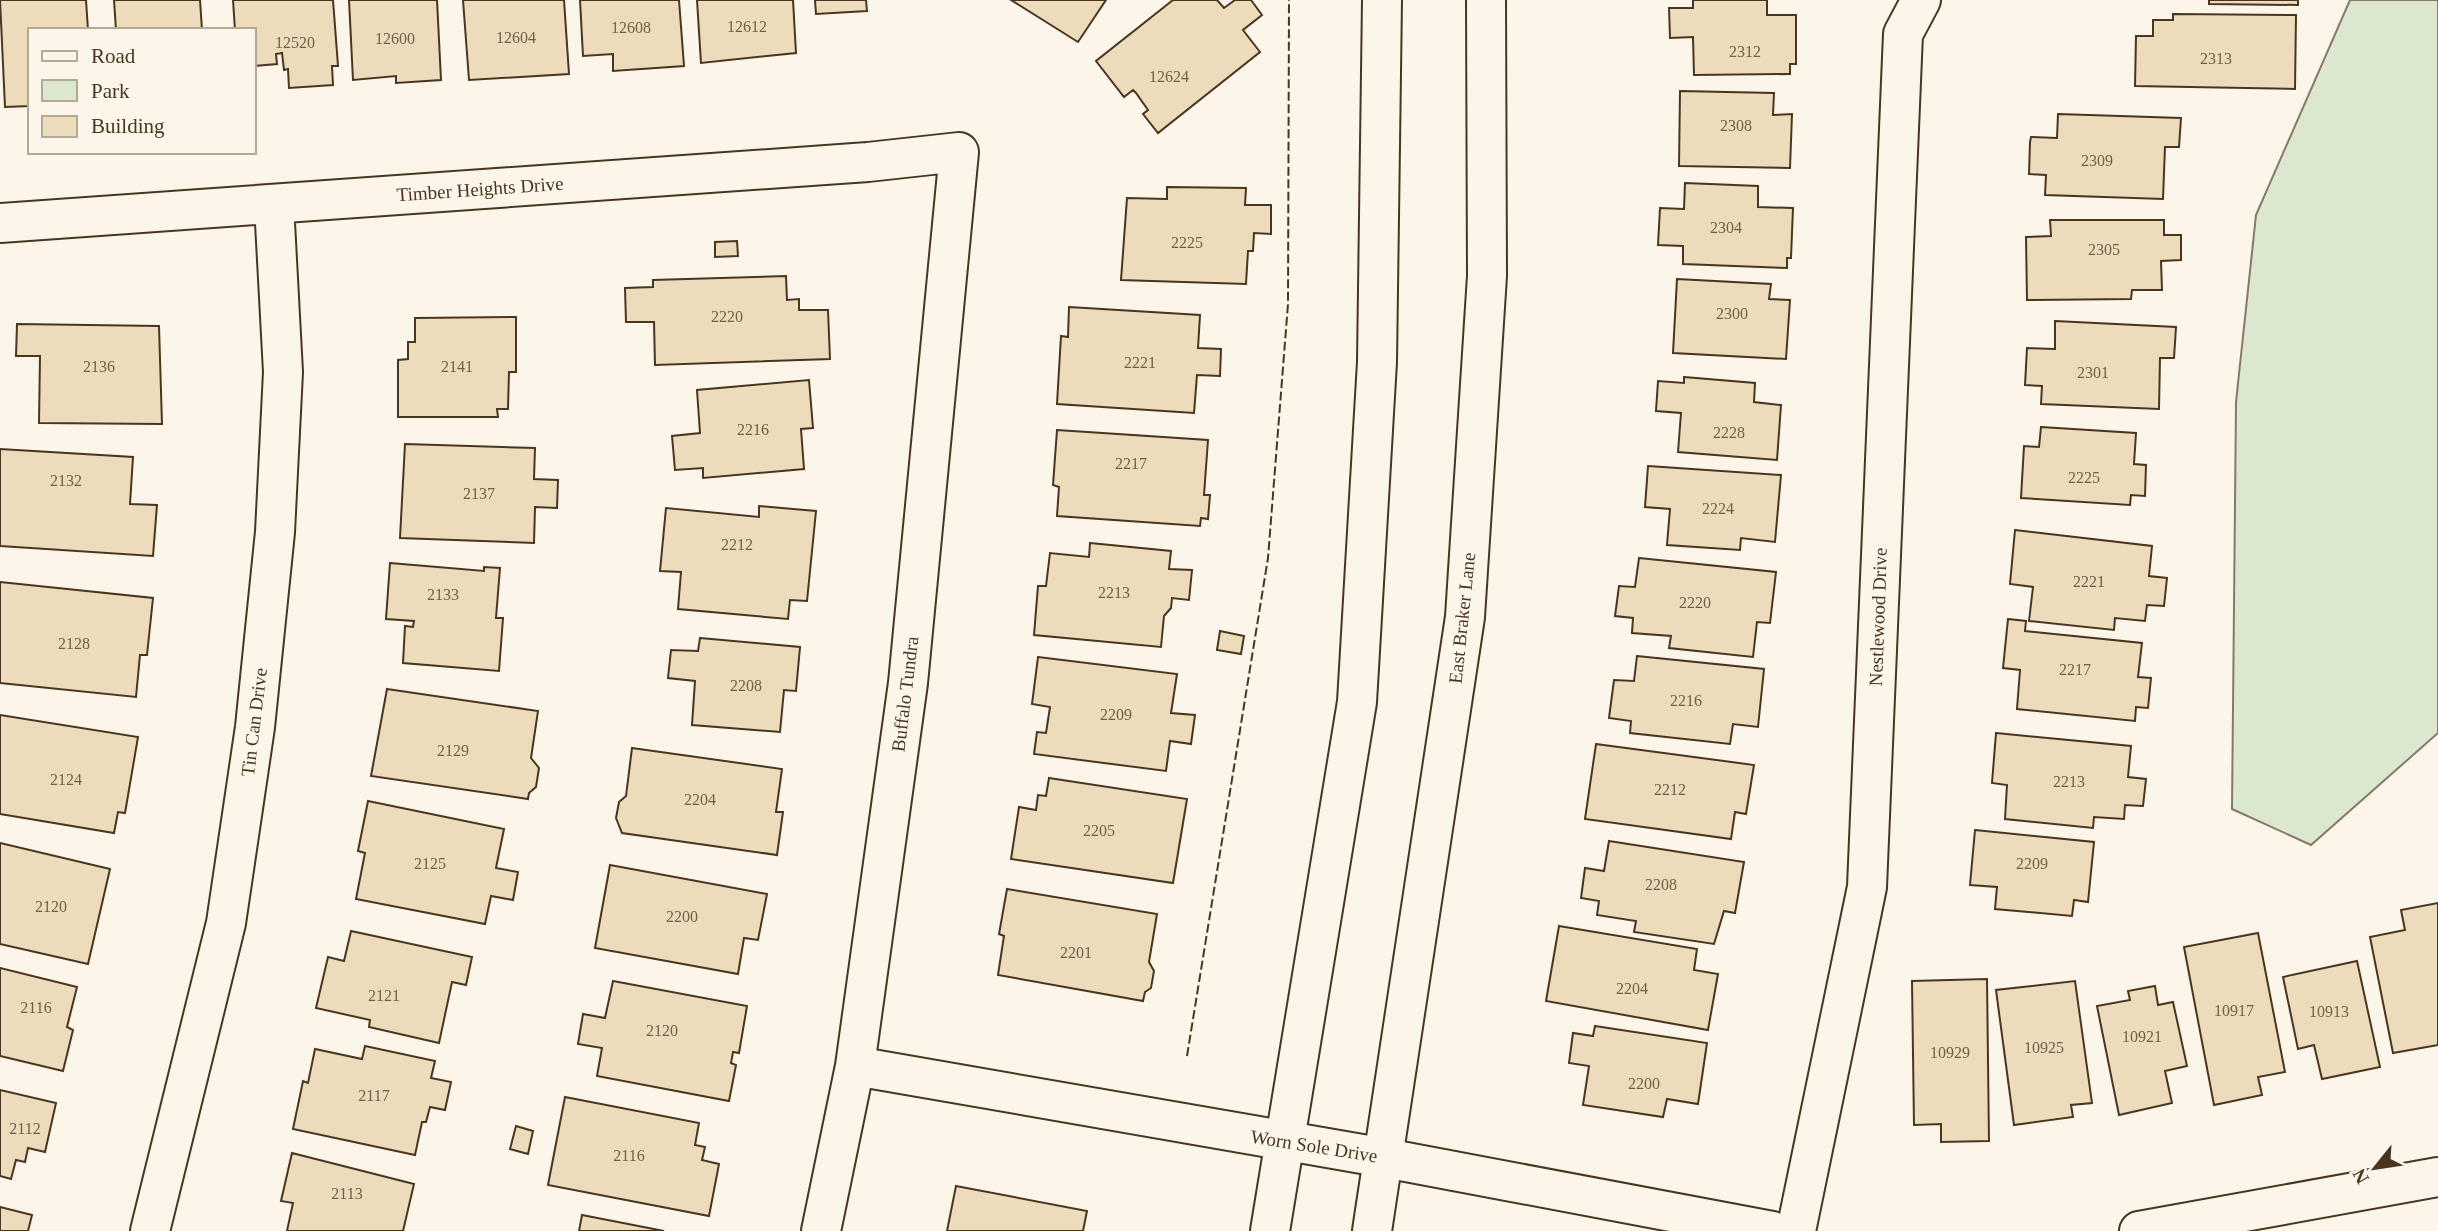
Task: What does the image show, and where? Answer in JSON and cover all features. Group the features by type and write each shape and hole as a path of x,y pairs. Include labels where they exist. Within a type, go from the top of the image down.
{"street":[{"path":"1270,1231 1357,702 1377,362 1382,0"},
{"name":"East Braker Lane","path":"1371,1231 1385,1158 1465,617 1487,276 1486,0"},
{"name":"Nestlewood Drive","path":"1796,1231 1867,887 1903,34 1921,0"},
{"name":"Timber Heights Drive","path":"0,223 854,163 959,152"},
{"name":"Buffalo Tundra","path":"821,1231 855,1066 908,683 959,152"},
{"name":"Tin Can Drive","path":"150,1231 226,923 255,727 275,532 283,372 274,204"},
{"name":"Worn Sole Drive","path":"855,1066 1385,1158 1772,1231"},
{"path":"2139,1231 2438,1177"}],"green space":[{"path":"2350,0 2438,0 2438,733 2311,845 2232,809 2236,402 2256,215"}],"building":[{"path":"0,0 86,0 88,28 28,28 28,106 5,107"},
{"path":"114,0 200,0 202,28 116,28"},
{"path":"233,0 333,0 338,66 332,66 333,85 289,88 288,69 284,70 282,53 276,54 277,64 256,66 256,28 235,28"},
{"path":"349,0 437,0 441,80 396,83 396,76 353,80"},
{"path":"463,0 564,0 569,74 469,80"},
{"path":"580,0 679,0 684,66 613,71 613,54 583,56"},
{"path":"697,0 793,0 796,53 701,63"},
{"path":"815,0 866,0 867,11 816,14"},
{"path":"1011,0 1106,0 1078,42"},
{"path":"1173,0 1217,0 1224,8 1235,0 1251,0 1262,15 1243,30 1260,52 1158,133 1143,114 1148,110 1136,93 1133,90 1124,97 1096,61"},
{"path":"1693,0 1767,0 1767,15 1796,15 1796,64 1790,64 1790,74 1694,75 1693,37 1670,38 1669,8 1693,8"},
{"path":"2209,0 2298,0 2298,5 2209,4"},
{"path":"2173,14 2296,15 2295,89 2135,86 2136,36 2153,36 2153,20 2173,20"},
{"path":"1680,91 1774,93 1773,115 1792,114 1790,168 1679,166"},
{"path":"2058,114 2181,118 2179,147 2165,147 2163,199 2045,195 2046,175 2029,174 2030,142 2031,137 2057,138"},
{"path":"1685,183 1758,186 1758,207 1793,208 1791,258 1787,258 1787,268 1683,264 1683,246 1658,245 1660,208 1684,209"},
{"path":"1167,187 1246,188 1245,205 1271,205 1271,234 1254,233 1253,251 1248,251 1246,284 1121,280 1127,198 1167,199"},
{"path":"2050,220 2164,220 2164,235 2181,235 2181,260 2161,261 2162,290 2132,290 2131,299 2027,300 2026,237 2051,236"},
{"path":"737,241 738,256 715,257 715,242"},
{"path":"786,276 787,300 799,299 799,310 828,310 830,359 655,365 654,322 626,322 625,288 653,287 653,280"},
{"path":"1677,279 1771,284 1769,299 1790,300 1786,359 1673,353"},
{"path":"1069,307 1200,315 1198,348 1221,349 1220,376 1197,375 1194,413 1057,404 1061,336 1068,337"},
{"path":"516,317 516,372 509,372 508,409 497,409 498,417 398,417 398,360 408,359 408,342 415,342 415,318"},
{"path":"2055,321 2176,327 2174,358 2160,358 2159,409 2041,404 2042,386 2025,385 2027,348 2055,349"},
{"path":"17,324 159,326 162,424 39,423 40,356 16,356"},
{"path":"1684,377 1755,383 1754,402 1781,405 1777,460 1678,452 1681,413 1656,411 1658,381 1684,383"},
{"path":"809,380 813,428 801,429 804,469 703,478 703,468 675,470 672,436 700,433 697,390"},
{"path":"2041,427 2136,433 2134,464 2146,465 2145,496 2131,495 2130,505 2021,498 2024,446 2039,447"},
{"path":"1057,430 1208,440 1204,495 1210,495 1208,519 1201,518 1200,526 1057,516 1059,487 1053,485"},
{"path":"405,444 535,448 534,479 558,480 557,508 535,507 534,543 400,538"},
{"path":"0,449 133,457 130,504 157,505 153,556 0,546"},
{"path":"1648,466 1781,475 1775,542 1741,538 1740,550 1667,545 1670,509 1645,507"},
{"path":"759,506 816,511 807,601 790,600 788,619 678,609 681,572 660,571 666,508 759,517"},
{"path":"2015,530 2152,546 2149,576 2167,578 2164,606 2147,605 2145,621 2115,618 2114,630 2029,621 2033,587 2010,584"},
{"path":"1090,543 1171,551 1169,569 1192,570 1189,600 1172,598 1171,608 1164,616 1161,647 1034,635 1038,586 1046,586 1050,553 1089,557"},
{"path":"1639,558 1776,572 1770,623 1757,622 1753,657 1669,648 1671,636 1632,633 1633,618 1615,616 1619,586 1635,587"},
{"path":"390,563 484,571 484,567 500,568 496,618 503,618 499,671 403,663 405,626 413,627 414,621 386,619"},
{"path":"0,582 153,598 147,655 140,655 136,697 0,683"},
{"path":"2008,619 2026,621 2025,631 2142,643 2138,677 2151,678 2148,708 2136,707 2135,721 2017,709 2020,670 2003,668"},
{"path":"1220,631 1244,636 1241,654 1217,650"},
{"path":"700,638 800,647 796,691 784,690 780,732 692,725 695,681 668,678 671,650 698,651"},
{"path":"1637,656 1764,669 1758,727 1733,724 1730,744 1630,733 1631,721 1609,718 1614,680 1634,681"},
{"path":"1038,657 1177,674 1171,713 1195,715 1191,744 1170,741 1166,771 1034,754 1037,732 1046,733 1050,707 1032,704"},
{"path":"387,689 538,711 531,758 539,768 536,787 529,793 528,799 371,776"},
{"path":"0,715 138,737 125,813 118,812 114,833 0,814"},
{"path":"1996,733 2131,746 2128,777 2146,779 2143,806 2125,805 2124,819 2094,817 2093,828 2005,819 2007,785 1992,783"},
{"path":"1596,744 1754,765 1746,814 1735,812 1731,839 1585,819"},
{"path":"632,748 782,769 776,812 783,812 777,855 622,833 616,818 619,802 626,796"},
{"path":"1049,778 1187,799 1173,883 1011,859 1019,807 1036,810 1038,795 1046,796"},
{"path":"368,801 504,829 496,868 518,872 513,900 491,896 485,924 356,899 365,853 358,851"},
{"path":"1975,830 2094,842 2088,902 2074,900 2072,916 1995,909 1997,887 1970,885"},
{"path":"1609,841 1744,862 1735,913 1724,911 1714,944 1634,932 1636,921 1597,915 1599,901 1581,898 1585,868 1604,871"},
{"path":"0,843 110,869 88,964 0,944"},
{"path":"610,865 767,894 758,940 744,938 738,974 595,948"},
{"path":"1007,889 1157,914 1149,962 1154,971 1151,988 1145,992 1143,1001 998,975 1004,936 999,934"},
{"path":"2438,903 2438,1045 2393,1053 2370,937 2405,930 2401,910"},
{"path":"1559,926 1697,949 1694,970 1718,974 1708,1030 1546,1001"},
{"path":"351,931 472,957 466,985 452,982 439,1043 369,1027 370,1020 316,1008 328,957 344,961"},
{"path":"2258,933 2285,1072 2258,1077 2262,1095 2214,1105 2184,947"},
{"path":"2357,961 2380,1067 2322,1079 2314,1045 2298,1049 2283,977"},
{"path":"0,968 77,987 67,1027 73,1030 63,1071 0,1056"},
{"path":"1987,979 1989,1141 1941,1142 1941,1124 1914,1125 1912,981"},
{"path":"613,981 747,1006 739,1053 733,1052 731,1063 736,1065 729,1101 597,1076 602,1048 578,1044 583,1014 605,1018"},
{"path":"2075,981 2092,1103 2071,1105 2073,1117 2014,1125 1996,990"},
{"path":"2155,986 2158,1005 2173,1002 2187,1066 2165,1071 2172,1103 2119,1115 2097,1006 2130,1000 2128,991"},
{"path":"1595,1026 1707,1043 1698,1104 1667,1099 1663,1117 1583,1105 1589,1066 1569,1063 1573,1033 1593,1036"},
{"path":"365,1046 435,1061 431,1078 451,1082 445,1110 430,1107 426,1122 422,1122 415,1155 293,1129 303,1081 308,1083 315,1049 362,1059"},
{"path":"0,1090 56,1103 45,1152 28,1148 25,1162 16,1160 11,1179 0,1176"},
{"path":"565,1097 699,1123 695,1145 705,1147 702,1160 719,1164 709,1216 548,1185"},
{"path":"516,1126 533,1131 528,1154 510,1149"},
{"path":"292,1153 414,1184 403,1231 287,1231 293,1203 281,1201"},
{"path":"956,1186 1087,1211 1083,1231 947,1231"},
{"path":"0,1207 32,1215 28,1231 0,1231"},
{"path":"582,1215 664,1231 579,1231"}],"fence":[{"path":"1187,1056 1268,558 1288,304 1289,0"}]}
